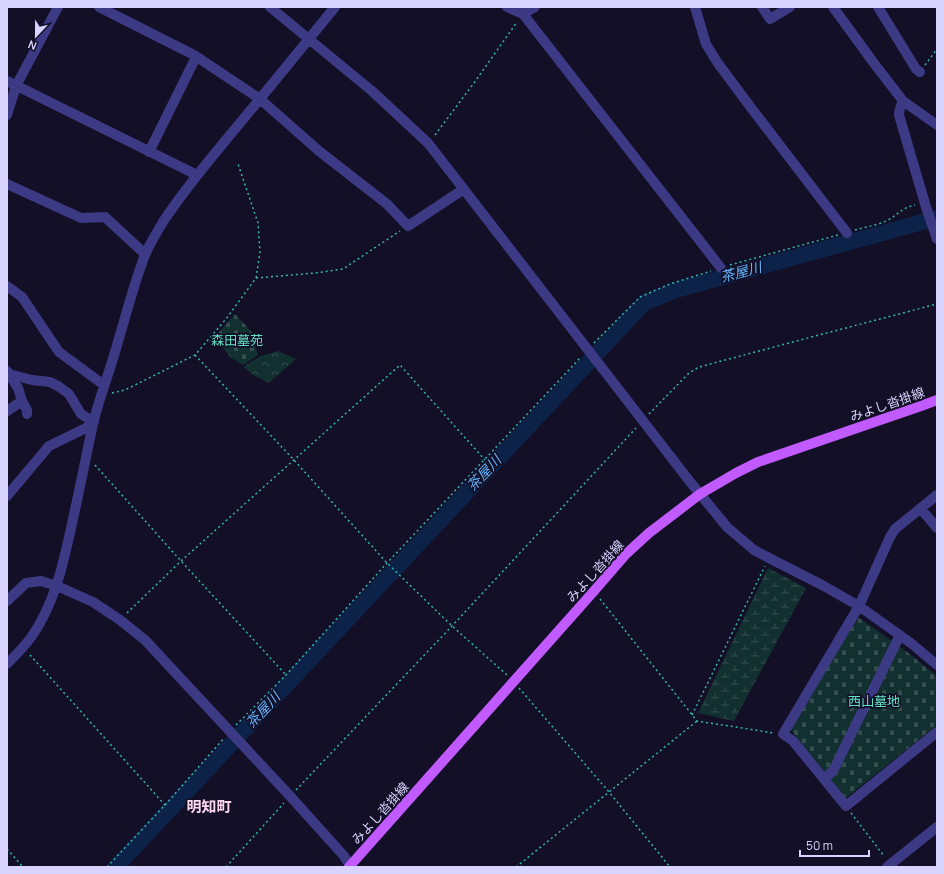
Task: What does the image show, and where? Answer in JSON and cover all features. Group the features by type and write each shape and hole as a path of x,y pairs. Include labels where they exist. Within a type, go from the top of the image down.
{"main road":[{"name":"みよし沓掛線","path":"350,867 626,554 649,533 700,494 758,462 937,400"}],"street":[{"path":"7,115 12,84 58,7"},
{"path":"100,7 196,57 260,99 319,151 387,204 408,226 464,189"},
{"path":"270,7 372,91 428,143 727,527 754,550 859,606 912,644 937,665"},
{"path":"7,664 32,637 52,600 57,586 94,422 145,254 175,203 335,7"},
{"path":"508,7 523,14 721,268"},
{"path":"523,14 535,7"},
{"path":"695,7 706,44 717,62 847,233"},
{"path":"762,7 770,19 790,7"},
{"path":"833,7 873,62 904,101 937,125"},
{"path":"878,7 916,69 920,72"},
{"path":"149,152 196,57"},
{"path":"12,84 197,175"},
{"path":"904,101 900,106 899,115 925,205 937,239"},
{"path":"7,184 81,218 105,217 145,254"},
{"path":"7,286 22,297 59,352 104,385"},
{"path":"8,372 32,380 50,382 58,386 69,394 81,414 94,422"},
{"path":"8,372 18,388 22,401 27,410 27,414"},
{"path":"7,411 22,401"},
{"path":"7,496 49,446 84,429 94,422"},
{"path":"937,496 895,529 859,606 782,734 793,741 846,806 937,732"},
{"path":"921,508 937,528"},
{"path":"7,602 26,583 41,581 57,586 93,602 120,620 145,640 290,796 344,856 350,867"},
{"path":"824,779 833,772 900,635"},
{"path":"888,865 937,827"}],"path":[{"path":"428,143 474,83 523,14"},
{"path":"920,72 937,48"},
{"path":"101,397 125,390 195,355 226,318 256,278 260,252 258,223 238,164"},
{"path":"107,867 230,732 286,675 387,564 588,349 640,297 670,284 721,268 889,220 909,206 925,205"},
{"path":"256,278 343,269 408,226"},
{"path":"226,867 290,796 452,626 643,420 689,373 699,367 937,304"},
{"path":"195,355 294,460 387,564 452,626 514,681 609,792 670,867"},
{"path":"120,620 181,561 400,365 485,460"},
{"path":"87,456 286,675"},
{"path":"692,715 769,558"},
{"path":"594,591 697,721 782,734"},
{"path":"23,647 165,805"},
{"path":"516,867 697,721"},
{"path":"846,806 888,865"},
{"path":"7,849 23,867"}],"green space":[{"name":"森田墓苑","path":"235,314 251,331 258,355 243,365 230,357 215,337"},
{"path":"278,351 296,359 269,383 255,376 243,367 261,356"},
{"path":"768,568 806,588 734,721 698,713"},
{"name":"西山墓地","path":"858,617 906,651 937,676 937,725 846,798 789,728"}],"waterway":[{"name":"茶屋川","path":"116,867 644,303 676,290 937,218"}],"district":[{"name":"明知町","path":"209,807"}]}
